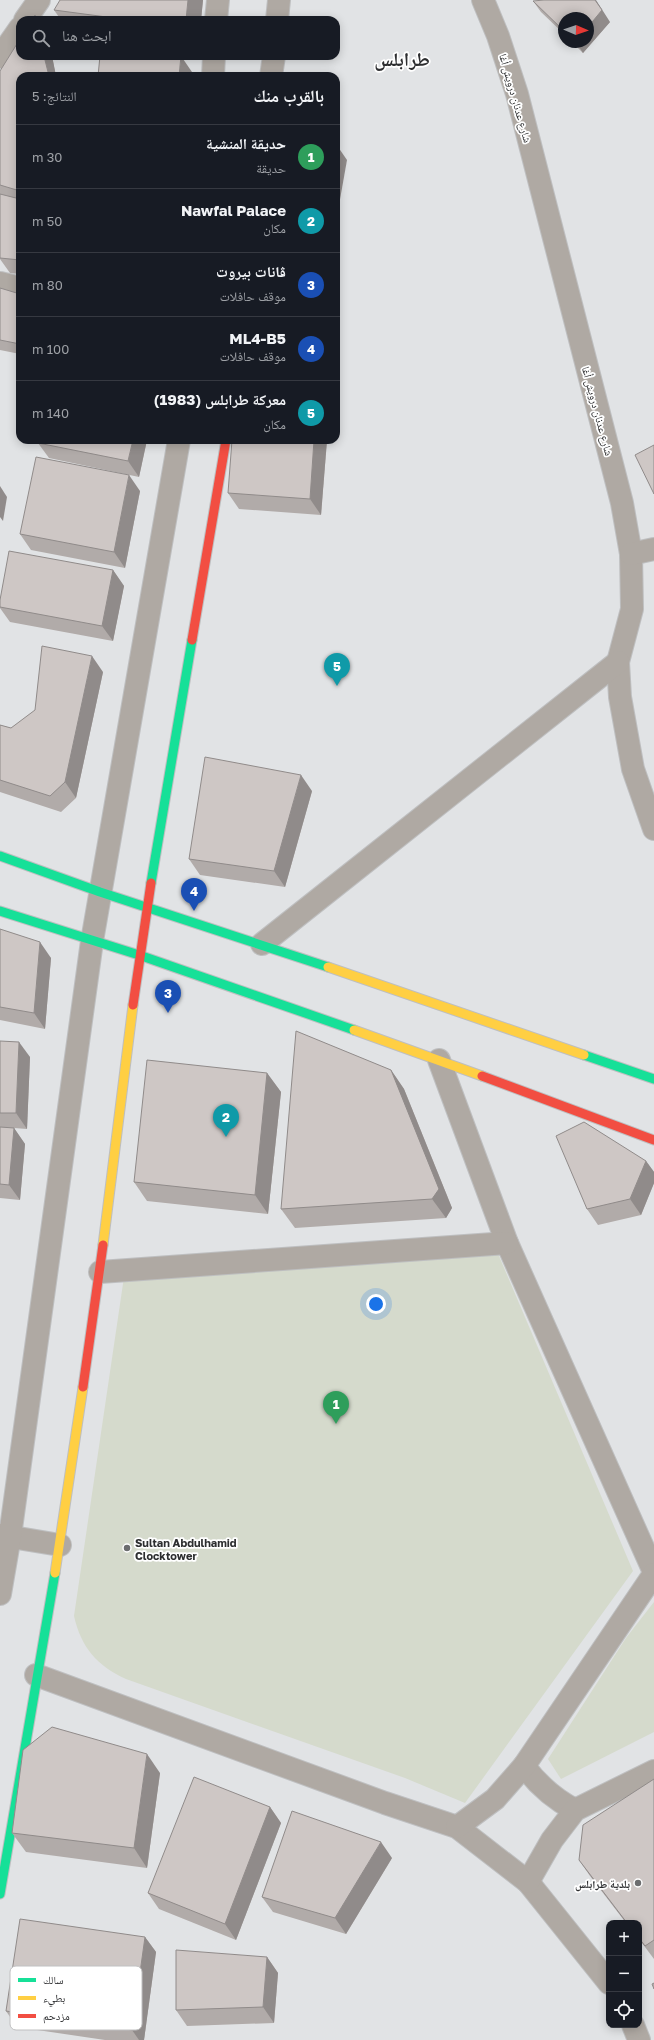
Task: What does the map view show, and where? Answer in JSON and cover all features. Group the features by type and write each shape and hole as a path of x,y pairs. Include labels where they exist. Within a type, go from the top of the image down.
{"main road":[{"path":"0,1894 36,1675 60,1545 100,1272 139,955 225,444"},
{"path":"0,856 100,892 262,944 654,1079"},
{"path":"0,911 139,955 439,1060 654,1140"}],"street":[{"path":"28,16 39,0"},
{"path":"216,16 218,0"},
{"path":"277,16 279,0"},
{"name":"شارع عدنان درويش أغا","path":"483,0 498,36 517,94 622,503 631,554 632,609 618,662 620,697 625,734 633,769 654,829"},
{"path":"0,57 16,34"},
{"path":"213,72 214,60"},
{"path":"272,72 274,60"},
{"path":"0,283 16,287"},
{"path":"0,1594 5,1536 92,941 178,444"},
{"path":"631,554 654,549"},
{"path":"262,944 618,662"},
{"path":"439,1060 507,1243 654,1573 524,1766 495,1799 457,1827"},
{"path":"100,1272 507,1243"},
{"path":"5,1536 60,1545"},
{"path":"36,1675 457,1827 528,1882 606,1979"},
{"path":"524,1766 546,1792 575,1810"},
{"path":"528,1882 552,1840 575,1810 654,1771"},
{"path":"634,2028 640,2040"}],"shaded area":[{"path":"496,1249 633,1571 465,1803 405,1778 126,1679 99,1662 86,1646 81,1637 74,1616 124,1277"},
{"path":"654,1602 654,1732 561,1779 548,1759 626,1638"}],"building":[{"path":"60,0 188,0 186,16 99,16 54,10"},
{"path":"595,0 602,10 594,20 594,12 558,12 558,25 533,1"},
{"path":"16,45 16,60 45,60 48,72 16,72 16,190 0,185 0,71"},
{"path":"100,60 181,60 179,72 98,72"},
{"path":"0,194 16,198 16,260 0,258"},
{"path":"0,288 16,293 16,343 0,340"},
{"path":"43,444 132,444 128,461"},
{"path":"232,444 314,444 310,499 228,493"},
{"path":"654,445 654,494 635,455"},
{"path":"36,457 129,475 114,552 20,534"},
{"path":"9,551 113,570 102,626 0,607"},
{"path":"42,646 92,656 65,782 50,796 0,780 0,725 11,728 35,710"},
{"path":"205,757 301,775 274,871 189,859"},
{"path":"0,929 40,942 34,1013 0,1007"},
{"path":"296,1031 391,1070 439,1189 432,1199 281,1209"},
{"path":"0,1041 19,1042 16,1113 0,1113"},
{"path":"147,1060 267,1073 255,1195 134,1182"},
{"path":"584,1122 646,1161 630,1199 587,1209 556,1136"},
{"path":"0,1127 14,1128 9,1185 0,1184"},
{"path":"52,1727 147,1754 134,1848 12,1833 23,1750"},
{"path":"194,1777 270,1807 225,1924 148,1893"},
{"path":"654,1779 654,1940 645,1946 642,1942 642,1920 625,1920 579,1860 583,1825"},
{"path":"292,1811 381,1842 335,1918 262,1897"},
{"path":"20,1919 145,1937 141,1966 13,1966"},
{"path":"176,1950 267,1957 263,2007 176,2010"},
{"path":"10,1985 10,2012 6,2011"}],"traffic: fast":[{"path":"151,883 192,640"},
{"path":"0,856 100,892 328,967"},
{"path":"0,911 139,955 354,1030"},
{"path":"584,1055 654,1079"},
{"path":"0,1894 55,1573"}],"traffic: slow":[{"path":"328,967 584,1055"},
{"path":"103,1245 133,1005"},
{"path":"354,1030 482,1076"},
{"path":"55,1573 83,1387"}],"traffic: jam":[{"path":"192,640 225,444"},
{"path":"133,1005 151,883"},
{"path":"482,1076 654,1140"},
{"path":"83,1387 103,1245"}],"place":[{"name":"معركة طرابلس (1983)","path":"337,686"},
{"name":"ML4-B5","path":"194,911"},
{"name":"ڤانات بيروت","path":"168,1013"},
{"name":"Nawfal Palace","path":"226,1137"},
{"name":"حديقة المنشية","path":"336,1424"},
{"name":"Sultan Abdulhamid Clocktower","path":"127,1548"},
{"name":"بلدية طرابلس","path":"638,1883"}],"district":[{"name":"طرابلس","path":"402,58"}]}
